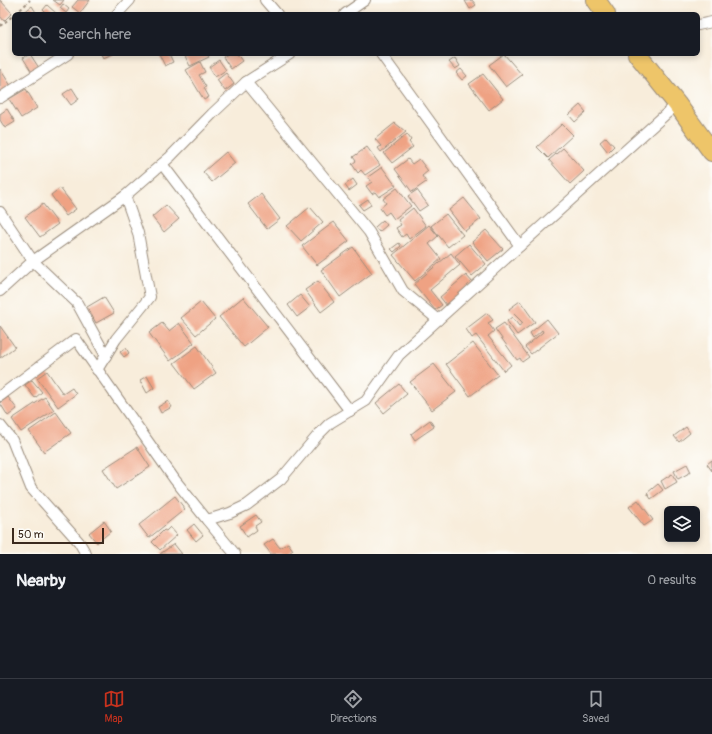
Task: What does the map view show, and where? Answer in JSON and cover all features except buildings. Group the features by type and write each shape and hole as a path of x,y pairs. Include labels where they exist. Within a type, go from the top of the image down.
{"highway":[{"path":"596,0 605,12"},
{"path":"640,56 712,152"}],"street":[{"path":"119,12 130,0"},
{"path":"265,0 275,12"},
{"path":"350,12 365,0"},
{"path":"700,24 712,22"},
{"path":"0,98 65,56"},
{"path":"0,291 34,260 125,196 162,164 246,82 287,56"},
{"path":"382,56 520,246"},
{"path":"246,82 369,232 403,291 438,320"},
{"path":"207,520 230,513 247,505 281,479 330,423 366,401 399,356 677,104"},
{"path":"162,164 350,411"},
{"path":"97,370 116,339 150,297 138,233 125,196"},
{"path":"0,212 34,260 77,303 106,356"},
{"path":"0,396 76,339 175,480 234,554"},
{"path":"0,425 12,440 31,488 79,542 86,554"}],"path":[{"path":"18,12 30,0"},
{"path":"0,26 12,17"}]}
